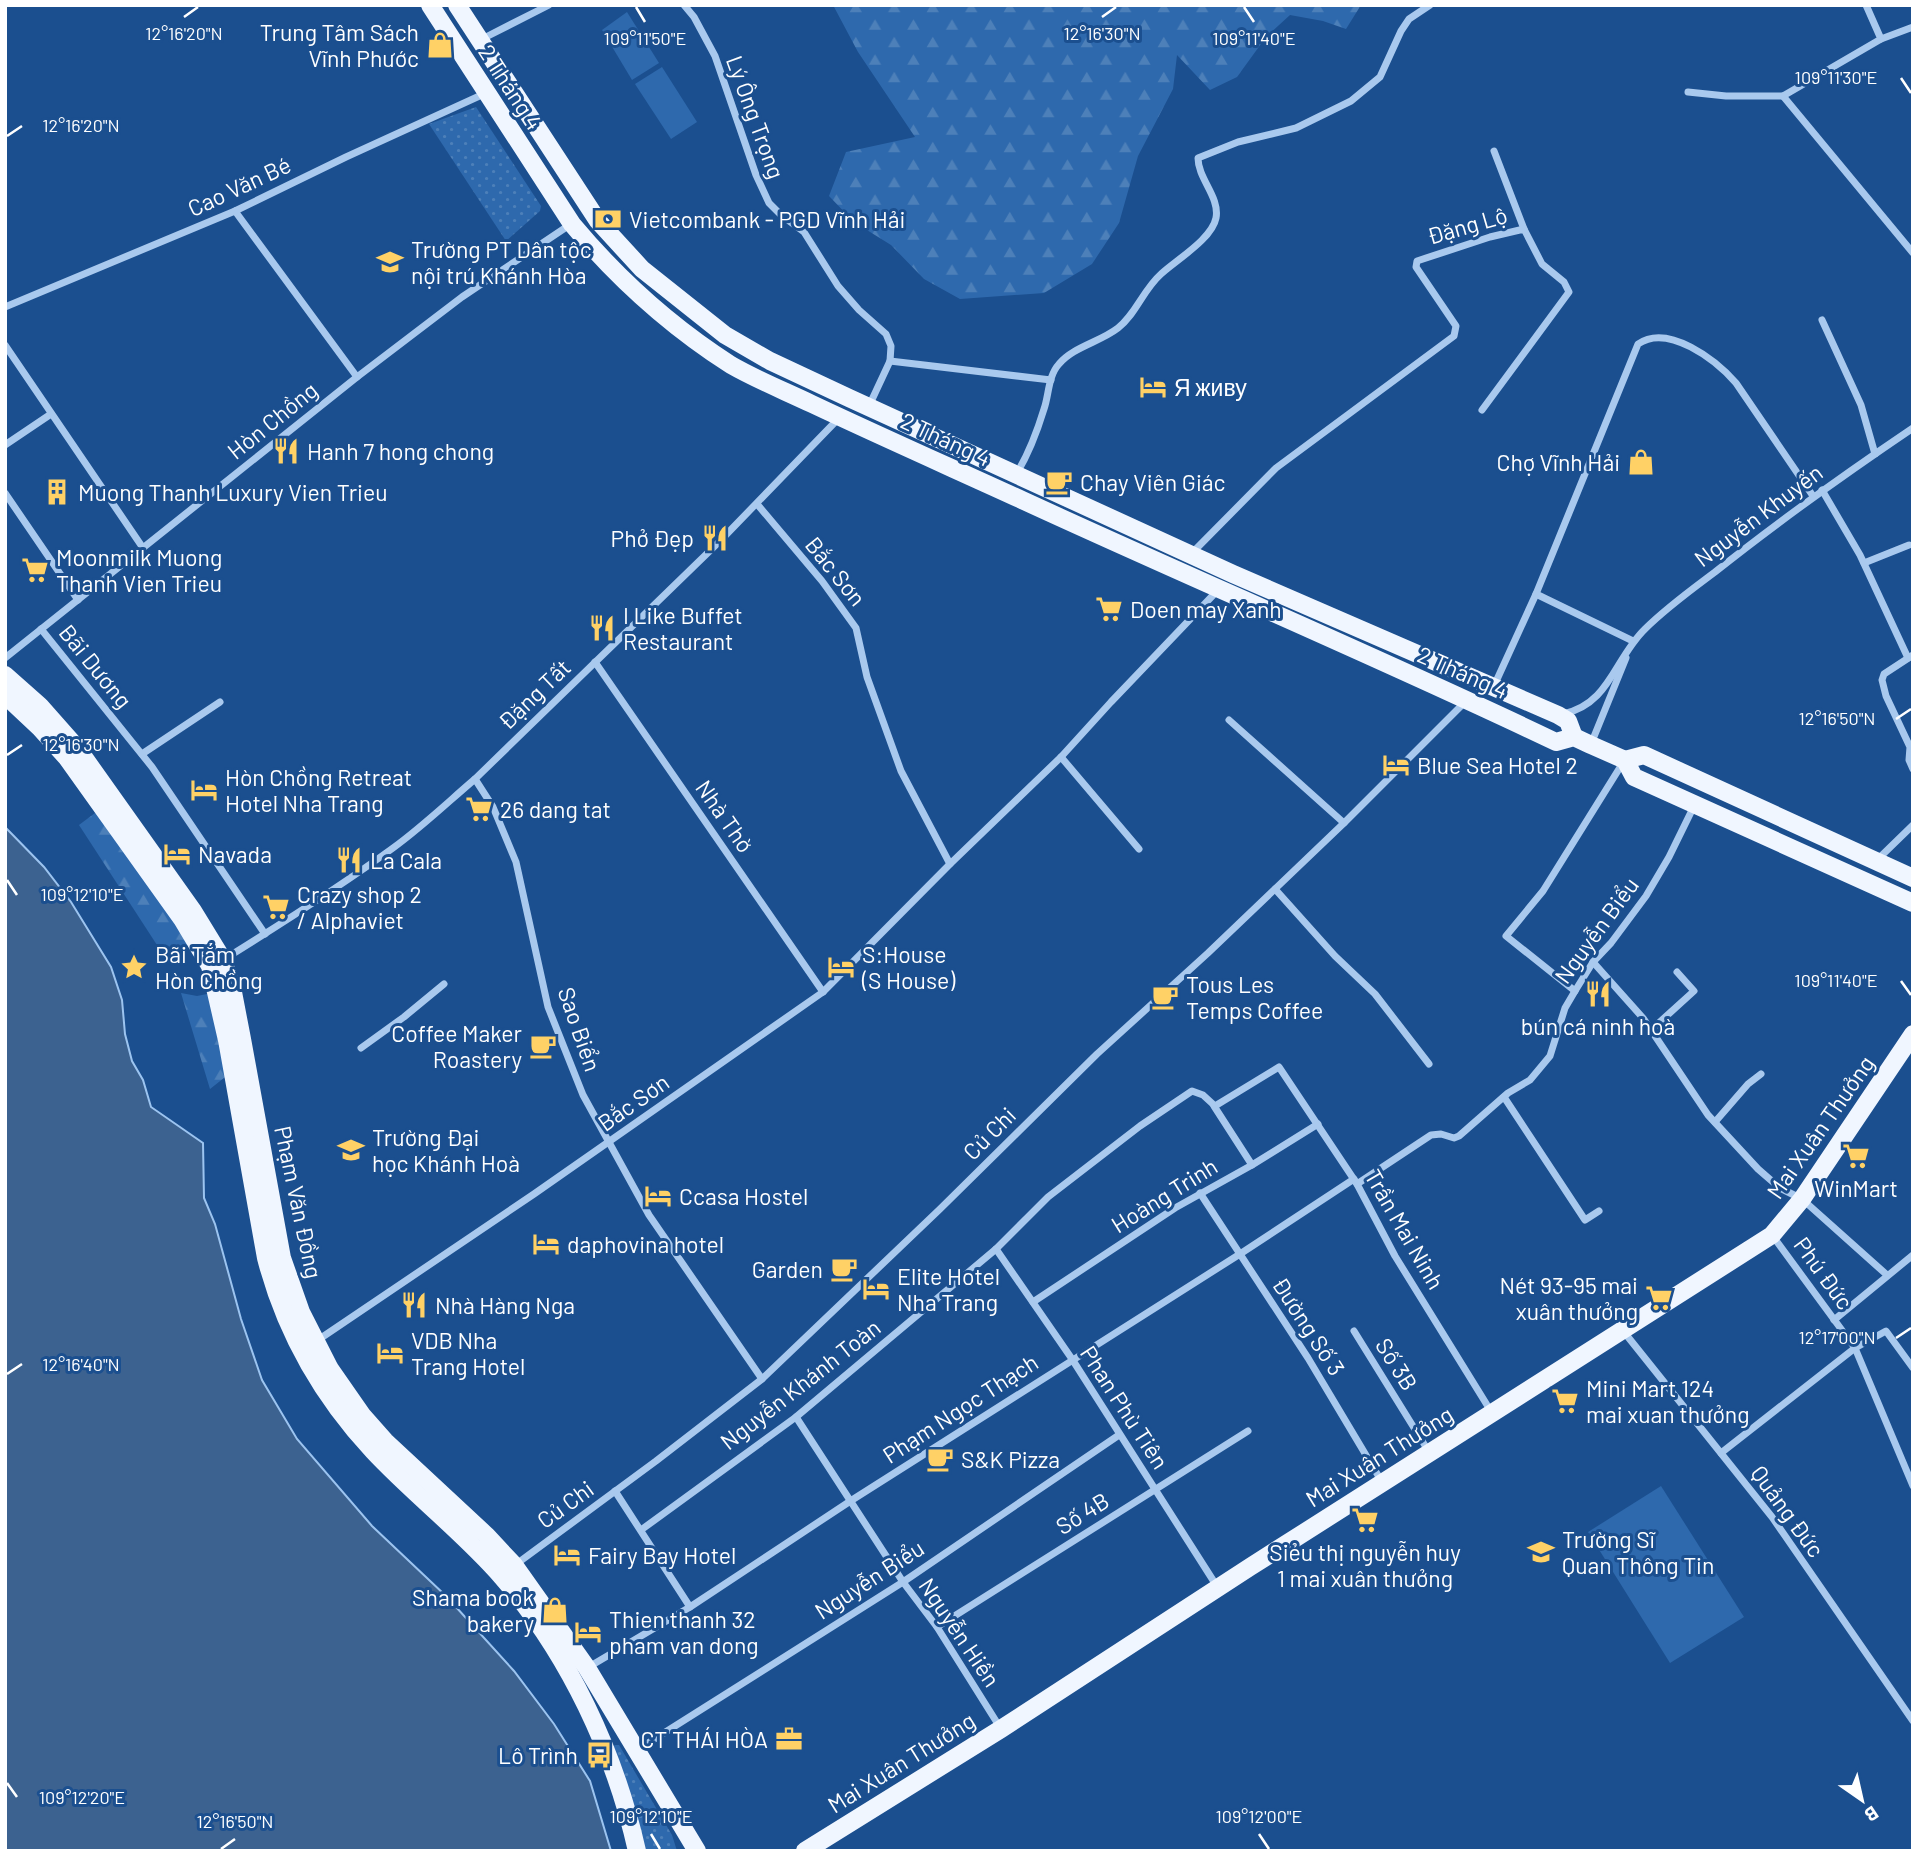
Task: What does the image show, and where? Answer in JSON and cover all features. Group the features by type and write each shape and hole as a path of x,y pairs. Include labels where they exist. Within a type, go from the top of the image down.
{"main road":[{"name":"2 Tháng 4","path":"430,5 572,224 599,256 663,316 733,366 1218,590 1556,742 1583,741 1625,761 1634,777 1913,902"},
{"name":"2 Tháng 4","path":"457,5 598,220 642,270 725,335 770,361 1233,574 1558,715 1568,721 1583,741"},
{"path":"572,224 598,220"},
{"path":"840,417 849,398"},
{"path":"1218,590 1233,574"},
{"name":"Phạm Văn Đồng","path":"5,675 40,706 78,749 193,911 216,963"},
{"name":"Phạm Văn Đồng","path":"5,695 67,758 232,987 282,1258 301,1312 308,1347 330,1369 362,1415 385,1441 486,1535 585,1706 616,1775 637,1851"},
{"name":"2 Tháng 4","path":"1625,761 1644,755 1913,878"},
{"name":"Mai Xuân Thưởng","path":"805,1851 1001,1729 1382,1482 1772,1235 1802,1199 1913,1034"},
{"name":"Phạm Văn Đồng","path":"508,1571 587,1668 697,1851"}],"street":[{"path":"480,40 549,5"},
{"name":"Lý Ông Trọng","path":"684,5 694,17 715,56 764,194 781,215 804,232 838,286 859,310 886,334 891,346 890,361"},
{"path":"1017,474 1039,425 1057,365 1122,324 1158,276 1211,229 1217,215 1216,206 1200,171 1198,158 1238,142 1296,128 1351,102 1380,77 1401,30 1409,19 1430,5"},
{"path":"1866,5 1881,39"},
{"path":"1688,92 1726,96 1783,96 1881,39 1913,27"},
{"name":"Cao Văn Bé","path":"5,307 235,211 486,93"},
{"path":"1783,96 1913,253"},
{"path":"1494,151 1524,229"},
{"path":"235,211 356,377"},
{"name":"Hòn Chồng","path":"5,658 356,377 462,297 572,224"},
{"name":"Đặng Lộ","path":"1192,554 1276,468 1454,336 1456,326 1416,267 1417,261 1524,229 1542,264 1564,282 1569,292 1482,410"},
{"path":"1822,320 1861,405 1875,454"},
{"path":"1494,687 1536,594 1638,344 1646,339 1663,337 1710,357 1721,366 1736,383 1813,496"},
{"path":"5,345 143,548"},
{"path":"869,406 890,361 1051,380"},
{"path":"5,445 51,414"},
{"name":"Đặng Tất","path":"216,963 321,899 393,848 475,779 757,504 840,417"},
{"name":"Nguyễn Khuyến","path":"1558,715 1577,711 1594,700 1633,641 1675,603 1813,496 1913,428"},
{"path":"1822,490 1864,563 1910,657 1884,674 1882,680 1886,696 1912,747 1909,760 1913,769"},
{"path":"5,494 78,600"},
{"name":"Bắc Sơn","path":"757,504 822,581 856,628 867,677 901,771 950,864"},
{"path":"1864,563 1909,545"},
{"name":"Bắc Sơn","path":"308,1347 823,992 1061,757 1218,590"},
{"path":"1536,594 1633,641"},
{"name":"Bãi Dương","path":"41,629 142,754 265,934"},
{"name":"Nguyễn Khuyến","path":"1583,741 1633,641"},
{"name":"Nhà Thờ","path":"595,662 823,992"},
{"name":"Củ Chi","path":"508,1571 762,1380 1097,1054 1344,823 1467,700"},
{"path":"142,754 220,702"},
{"path":"1229,720 1344,823"},
{"path":"1061,757 1139,849"},
{"path":"1575,991 1506,936 1543,891 1625,761"},
{"name":"Sao Biển","path":"475,779 493,807 516,862 548,1007 583,1095 649,1215 762,1380"},
{"name":"Nguyễn Biểu","path":"1356,1182 1431,1135 1441,1134 1454,1138 1459,1136 1504,1097 1530,1080 1550,1056 1565,1008 1575,991 1593,962 1627,923 1653,885 1695,803"},
{"path":"1876,861 1913,825"},
{"path":"1275,889 1335,956 1375,994 1429,1065"},
{"path":"1593,962 1651,1030 1715,1122 1758,1169 1780,1188 1802,1199 1888,1275"},
{"path":"1651,1030 1694,991 1677,972"},
{"path":"361,1048 444,984"},
{"name":"Trần Mai Ninh","path":"1214,1106 1279,1068 1356,1182 1395,1256 1493,1413"},
{"path":"1715,1122 1748,1084 1761,1074"},
{"name":"Nguyễn Khánh Toàn","path":"640,1530 796,1417 996,1249 1048,1197 1184,1095 1192,1091 1199,1092 1214,1106"},
{"path":"1504,1097 1585,1220 1600,1211"},
{"path":"1214,1106 1252,1165"},
{"name":"Hoàng Trinh","path":"1033,1301 1149,1224 1318,1124"},
{"name":"Phạm Ngọc Thạch","path":"587,1668 690,1607 1072,1359 1356,1182"},
{"name":"Đường Số 3","path":"1200,1193 1308,1358 1382,1482"},
{"name":"Phú Đức","path":"1772,1235 1855,1348 1913,1486"},
{"name":"Phan Phù Tiên","path":"996,1249 1072,1359 1219,1588"},
{"path":"1834,1320 1913,1255"},
{"name":"Số 3B","path":"1354,1331 1429,1453"},
{"name":"Quảng Đức","path":"1623,1331 1772,1517 1913,1721"},
{"path":"1721,1453 1855,1348 1886,1331 1913,1367"},
{"name":"Nguyễn Hiền","path":"796,1417 903,1581 937,1627 1001,1729"},
{"name":"Số 4B","path":"937,1627 1248,1431"},
{"name":"Nguyễn Biểu","path":"636,1750 903,1581 1119,1434"},
{"path":"615,1491 690,1607"}],"green space":[{"path":"833,5 1361,5 1346,29 1323,21 1290,15 1266,37 1237,77 1210,90 1177,55 1173,89 1138,156 1119,223 1092,264 1044,293 960,299 924,279 891,245 854,222 829,196 846,152 915,137 858,52"},
{"path":"627,12 659,63 632,80 602,30"},
{"path":"662,67 697,122 671,139 635,84"},
{"path":"476,107 541,206 540,211 506,241 429,124"},
{"path":"99,810 189,941 175,964 157,945 79,825"},
{"path":"181,993 197,996 212,993 229,1074 210,1089"},
{"path":"1661,1486 1744,1617 1670,1663 1588,1532"},
{"path":"619,1745 672,1835 677,1851 643,1851 630,1794 613,1747"}],"shaded area":[{"path":"5,827 44,867 71,902 111,967 122,1000 125,1034 132,1061 143,1080 151,1107 203,1143 204,1198 215,1224 241,1319 262,1380 297,1439 372,1526 446,1596 514,1671 554,1724 590,1781 611,1851 5,1851"}],"place":[{"name":"Trung Tâm Sách Vĩnh Phước","path":"440,45"},
{"name":"Vietcombank - PGD Vĩnh Hải","path":"608,219"},
{"name":"Trường PT Dân tộc nội trú Khánh Hòa","path":"390,262"},
{"name":"Я живу","path":"1153,387"},
{"name":"Hanh 7 hong chong","path":"286,451"},
{"name":"Chợ Vĩnh Hải","path":"1641,462"},
{"name":"Chay Viên Giác","path":"1059,482"},
{"name":"Muong Thanh Luxury Vien Trieu","path":"57,492"},
{"name":"Phở Đẹp","path":"715,538"},
{"name":"Moonmilk Muong Thanh Vien Trieu","path":"35,570"},
{"name":"Doen may Xanh","path":"1109,609"},
{"name":"I Like Buffet Restaurant","path":"602,628"},
{"name":"Blue Sea Hotel 2","path":"1396,765"},
{"name":"Hòn Chồng Retreat Hotel Nha Trang","path":"204,790"},
{"name":"26 dang tat","path":"479,809"},
{"name":"Navada","path":"177,854"},
{"name":"La Cala","path":"349,860"},
{"name":"Crazy shop 2 / Alphaviet","path":"276,907"},
{"name":"Bãi Tắm Hòn Chồng","path":"134,967"},
{"name":"S:House (S House)","path":"841,967"},
{"name":"bún cá ninh hoà","path":"1598,994"},
{"name":"Tous Les Temps Coffee","path":"1165,997"},
{"name":"Coffee Maker Roastery","path":"543,1046"},
{"name":"Trường Đại học Khánh Hoà","path":"351,1150"},
{"name":"WinMart","path":"1856,1156"},
{"name":"Ccasa Hostel","path":"658,1196"},
{"name":"daphovina hotel","path":"546,1244"},
{"name":"Garden","path":"844,1269"},
{"name":"Elite Hotel Nha Trang","path":"876,1289"},
{"name":"Nét 93-95 mai xuân thưởng","path":"1659,1298"},
{"name":"Nhà Hàng Nga","path":"414,1305"},
{"name":"VDB Nha Trang Hotel","path":"390,1353"},
{"name":"Mini Mart 124 mai xuan thưởng","path":"1565,1401"},
{"name":"S&K Pizza","path":"940,1459"},
{"name":"Siẻu thị nguyễn huy 1 mai xuân thưởng","path":"1365,1520"},
{"name":"Trường Sĩ Quan Thông Tin","path":"1541,1552"},
{"name":"Fairy Bay Hotel","path":"567,1555"},
{"name":"Shama book bakery","path":"555,1610"},
{"name":"Thien thanh 32 pham van dong","path":"588,1632"},
{"name":"CT THÁI HÒA","path":"789,1739"},
{"name":"Lô Trình","path":"599,1755"}]}
